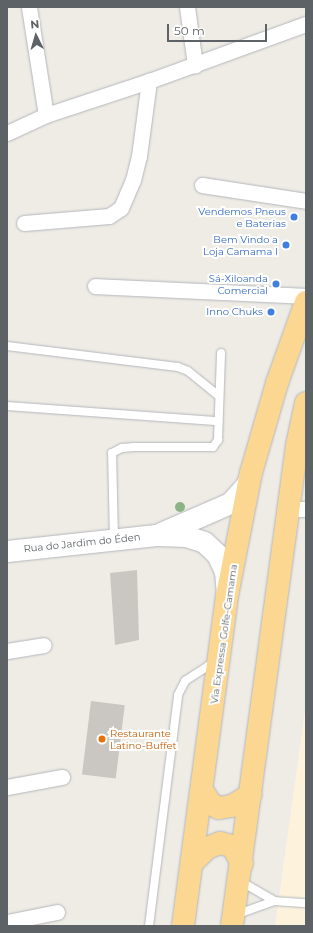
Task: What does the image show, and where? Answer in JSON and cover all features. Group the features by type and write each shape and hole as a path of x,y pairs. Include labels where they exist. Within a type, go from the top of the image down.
{"highway":[{"name":"Via Expressa Golfe-Camama","path":"183,926 203,792 227,596 251,473 277,384 306,302"},
{"path":"233,921 251,794 298,509 306,403"},
{"path":"203,792 210,804 219,808 232,806 251,794"},
{"path":"193,862 207,848 220,843 232,846 241,872"}],"street":[{"path":"29,7 46,115"},
{"path":"187,7 195,65"},
{"path":"7,133 46,115 195,65 306,24"},
{"path":"24,223 110,216 121,208 133,180 139,156 149,81"},
{"path":"202,185 306,201"},
{"path":"95,286 306,296"},
{"path":"156,534 230,503 247,484 251,473"},
{"path":"156,534 186,536 204,542 217,554 225,571 227,596"},
{"name":"Rua do Jardim do Éden","path":"7,551 156,534"},
{"path":"7,651 44,645"},
{"path":"7,787 62,777"},
{"path":"7,922 32,922 58,912"}],"lane":[{"path":"7,346 178,367 194,375 219,396"},
{"path":"114,539 112,453 122,448 134,447 212,447 218,440 221,353"},
{"path":"7,406 218,421"},
{"path":"149,926 178,695 185,681 219,659"},
{"path":"241,872 274,901"},
{"path":"233,921 274,901 306,903"}],"shaded area":[{"path":"306,704 306,926 275,926"}],"building":[{"path":"137,570 139,640 115,645 110,573"},
{"path":"91,701 125,705 116,779 82,774"}],"place":[{"name":"Vendemos Pneus e Baterias","path":"294,217"},
{"name":"Bem Vindo a Loja Camama I","path":"286,245"},
{"name":"Sá-Xiloanda Comercial","path":"276,284"},
{"name":"Inno Chuks","path":"271,312"},
{"name":"Restaurante Latino-Buffet","path":"102,739"}]}
